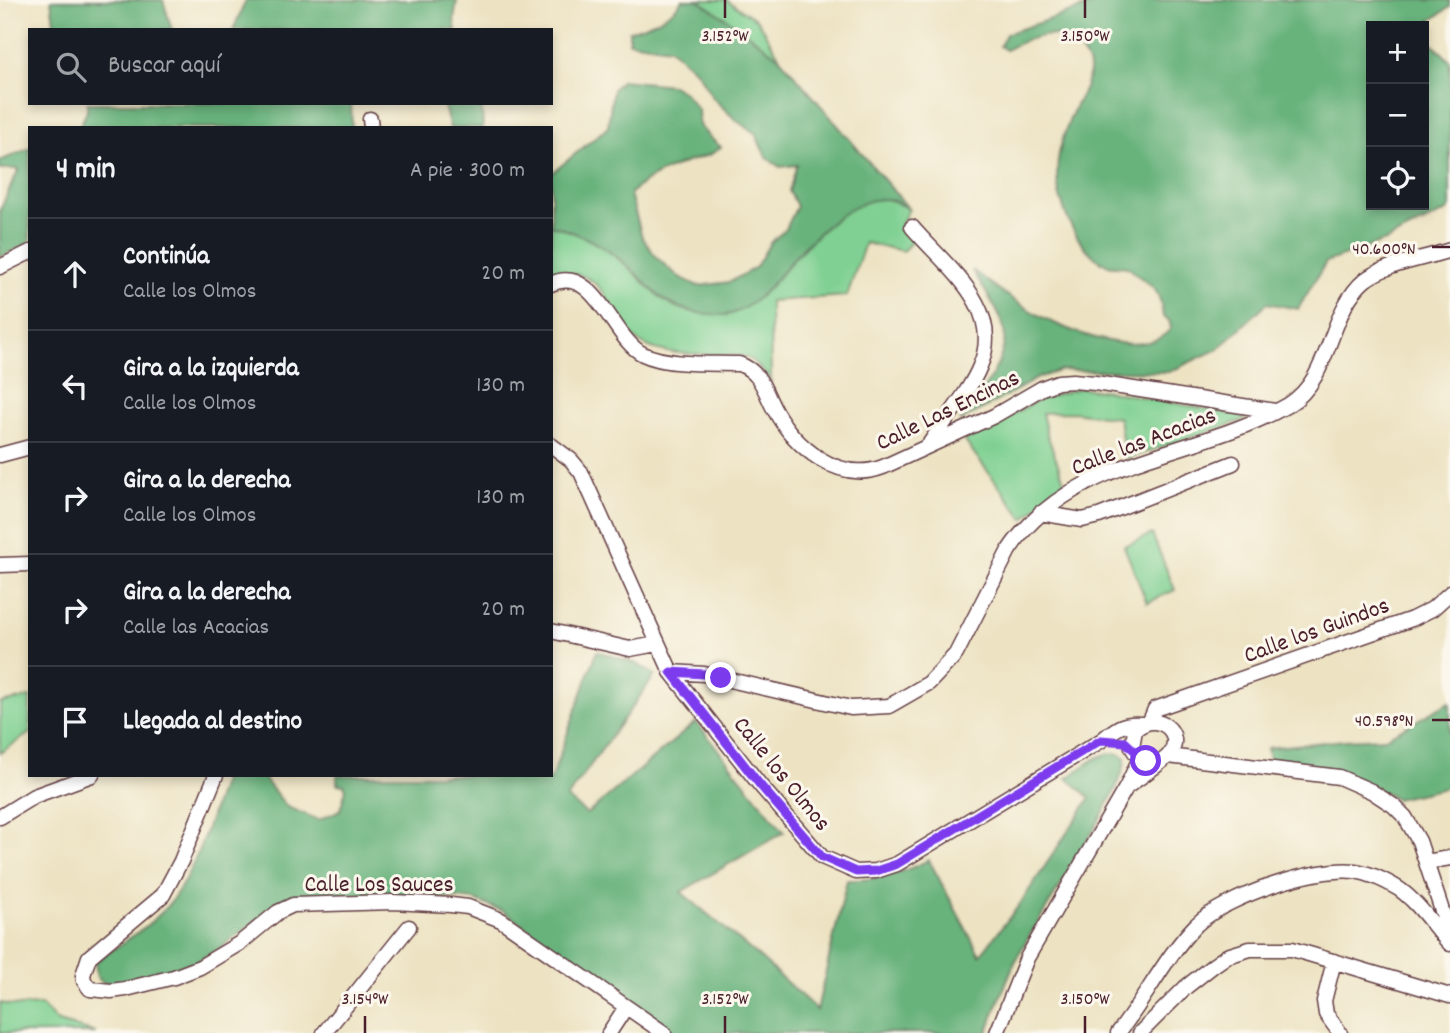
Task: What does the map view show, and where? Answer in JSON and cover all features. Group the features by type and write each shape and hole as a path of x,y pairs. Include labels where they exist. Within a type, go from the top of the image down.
{"street":[{"path":"912,227 970,291 985,318 987,331 980,367 929,444"},
{"name":"Calle las Acacias","path":"671,672 704,674 851,708 889,706 912,695 929,683 956,654 1009,550 1040,513 1078,487 1221,434 1276,411 1300,396 1315,374 1347,304 1367,278 1379,271 1450,250"},
{"path":"0,267 28,253"},
{"name":"Calle Las Encinas","path":"553,284 566,281 579,284 592,293 631,346 642,354 662,359 750,368 765,387 787,430 811,452 834,467 852,472 869,472 994,416 1041,388 1058,382 1095,383 1276,411"},
{"name":"Calle los Olmos","path":"553,446 571,460 581,472 671,672 760,785 822,857 856,872 876,871 897,864 1125,724 1149,718"},
{"path":"0,455 28,448"},
{"path":"1040,513 1082,520 1099,516 1233,463"},
{"path":"0,565 28,564"},
{"name":"Calle los Guindos","path":"1149,718 1192,698 1412,619 1432,609 1450,593"},
{"path":"553,631 630,649 657,644"},
{"path":"1127,786 1167,754 1173,715 1192,698"},
{"path":"997,1033 1027,958 1127,786 1136,752 1132,738 1149,718 1169,728"},
{"path":"1101,740 1119,741 1152,763 1167,754 1339,777 1371,791 1405,817 1419,841 1450,935"},
{"path":"0,817 34,796 86,777"},
{"name":"Calle Los Sauces","path":"215,777 181,861 163,895 89,957 83,975 90,989 126,989 174,977 200,967 240,943 278,912 293,905 327,902 426,903 468,907 501,920 664,1033"},
{"path":"1426,862 1450,858"},
{"path":"1118,1033 1140,1005 1171,955 1199,923 1231,902 1272,885 1338,871 1369,874 1408,896 1450,944"},
{"path":"324,1033 409,927"},
{"path":"1140,1033 1186,988 1214,965 1238,951 1279,947 1450,996"},
{"path":"1334,961 1324,1001 1325,1014 1340,1033"},
{"path":"609,1033 626,1007"}],"green space":[{"path":"51,0 163,0 171,28 55,28"},
{"path":"246,0 457,0 456,28 234,28"},
{"path":"682,0 698,0 781,59 909,209 885,199 872,200 847,211 812,239 758,298 741,310 727,315 685,310 664,300 606,249 553,226 553,172 608,127 613,89 622,80 672,85 684,92 698,110 699,125 721,147 709,155 656,175 630,194 642,237 657,258 679,277 698,286 730,282 756,267 770,243 786,229 797,206 789,191 797,165 780,167 766,157 755,133 737,121 713,98 697,72 670,48 629,42 629,31 666,16"},
{"path":"698,0 726,0 757,20 781,59 736,25"},
{"path":"1106,0 1450,0 1450,7 1429,22 1366,21 1366,210 1429,210 1429,40 1450,61 1450,207 1447,211 1385,241 1326,262 1298,309 1267,303 1218,349 1169,372 1062,370 1040,377 959,422 997,366 1004,341 1004,329 998,314 972,270 1031,311 1053,323 1088,336 1107,341 1144,343 1159,338 1171,328 1169,320 1163,317 1161,302 1154,288 1129,268 1108,265 1092,254 1073,230 1062,203 1057,165 1062,141 1088,80 1089,66 1085,57 1074,44 1055,36 1035,37 1006,50 1000,46 1006,34"},
{"path":"87,105 351,105 352,126 80,126"},
{"path":"444,105 479,105 483,126 449,126"},
{"path":"28,149 28,244 0,257 0,210 19,169 0,169 0,161"},
{"path":"874,199 888,199 909,209 900,226 915,238 903,251 865,243 847,296 770,301 771,381 745,357 674,353 647,346 624,326 599,287 587,278 572,273 553,275 553,226 598,244 673,306 708,314 730,313 749,305 766,291 829,224 855,206"},
{"path":"1080,388 1245,416 1244,420 1125,459 1119,418 1072,412 1042,413 1065,484 1024,519 964,440 1041,399"},
{"path":"1152,534 1175,590 1147,603 1124,546"},
{"path":"597,651 637,664 655,675 567,798 587,814 696,722 784,832 681,892 817,1010 847,880 889,875 929,860 980,955 1020,904 1090,798 1067,778 1103,755 1111,753 1125,758 1113,795 1019,954 987,1033 675,1033 503,911 474,900 457,898 326,894 294,898 279,904 220,948 196,962 114,984 102,982 97,977 95,962 138,933 173,899 200,848 224,777 263,777 287,807 319,820 340,810 346,789 344,785 337,784 337,777 544,777 550,782"},
{"path":"28,697 28,734 0,753 0,703"},
{"path":"1450,702 1450,787 1396,799 1335,772 1304,764 1269,760 1267,748 1385,738"},
{"path":"0,1003 18,1006 41,1005 58,1022 96,1033 0,1033"}],"route":[{"path":"721,678 671,672 760,785 822,857 856,872 876,871 897,864 1101,740 1125,742 1146,761"}]}
